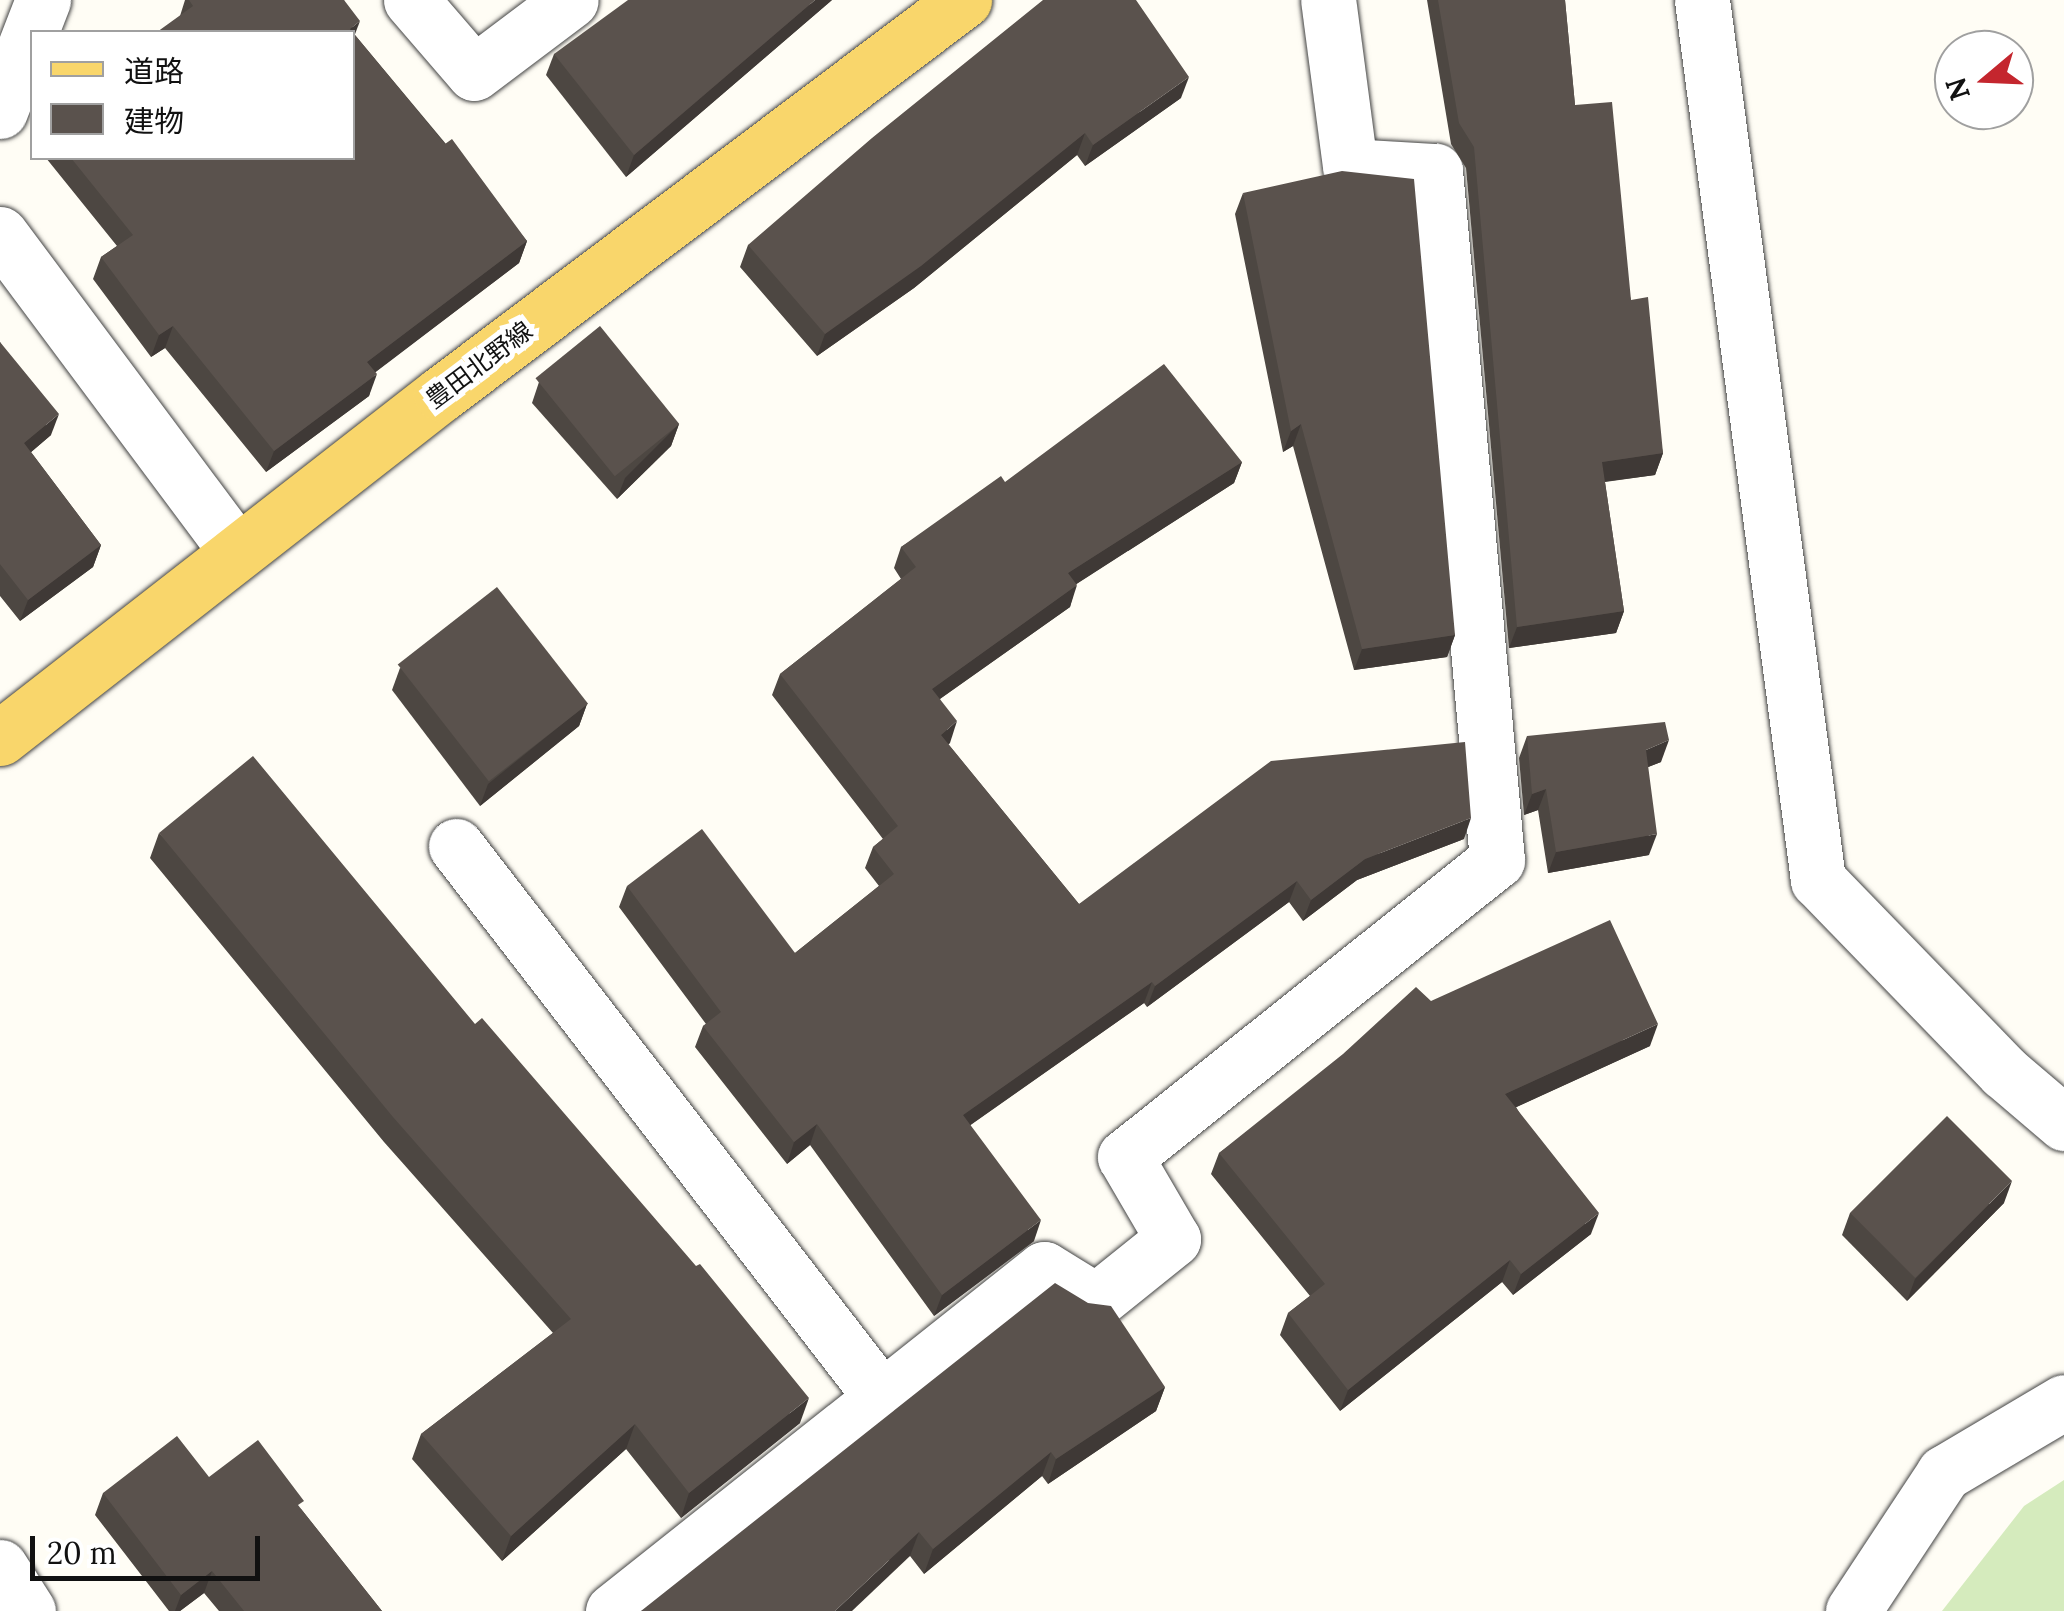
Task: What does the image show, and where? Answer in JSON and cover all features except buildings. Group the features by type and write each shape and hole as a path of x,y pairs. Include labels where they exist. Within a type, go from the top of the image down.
{"main road":[{"name":"豊田北野線","path":"0,738 237,552 964,0"}],"street":[{"path":"31,30 43,0"},
{"path":"411,0 474,73 571,0"},
{"path":"612,1611 1044,1270 1096,1301 1173,1240 1125,1157 1498,860 1435,171 1350,166 1328,0"},
{"path":"1702,0 1818,880 2004,1072 2064,1123"},
{"path":"0,112 30,34"},
{"path":"0,234 237,552"},
{"path":"456,846 882,1398"},
{"path":"1852,1611 1944,1473 2064,1402"},
{"path":"0,1567 28,1611"}],"green space":[{"path":"2064,1480 2064,1611 1942,1611 2024,1506"}]}
